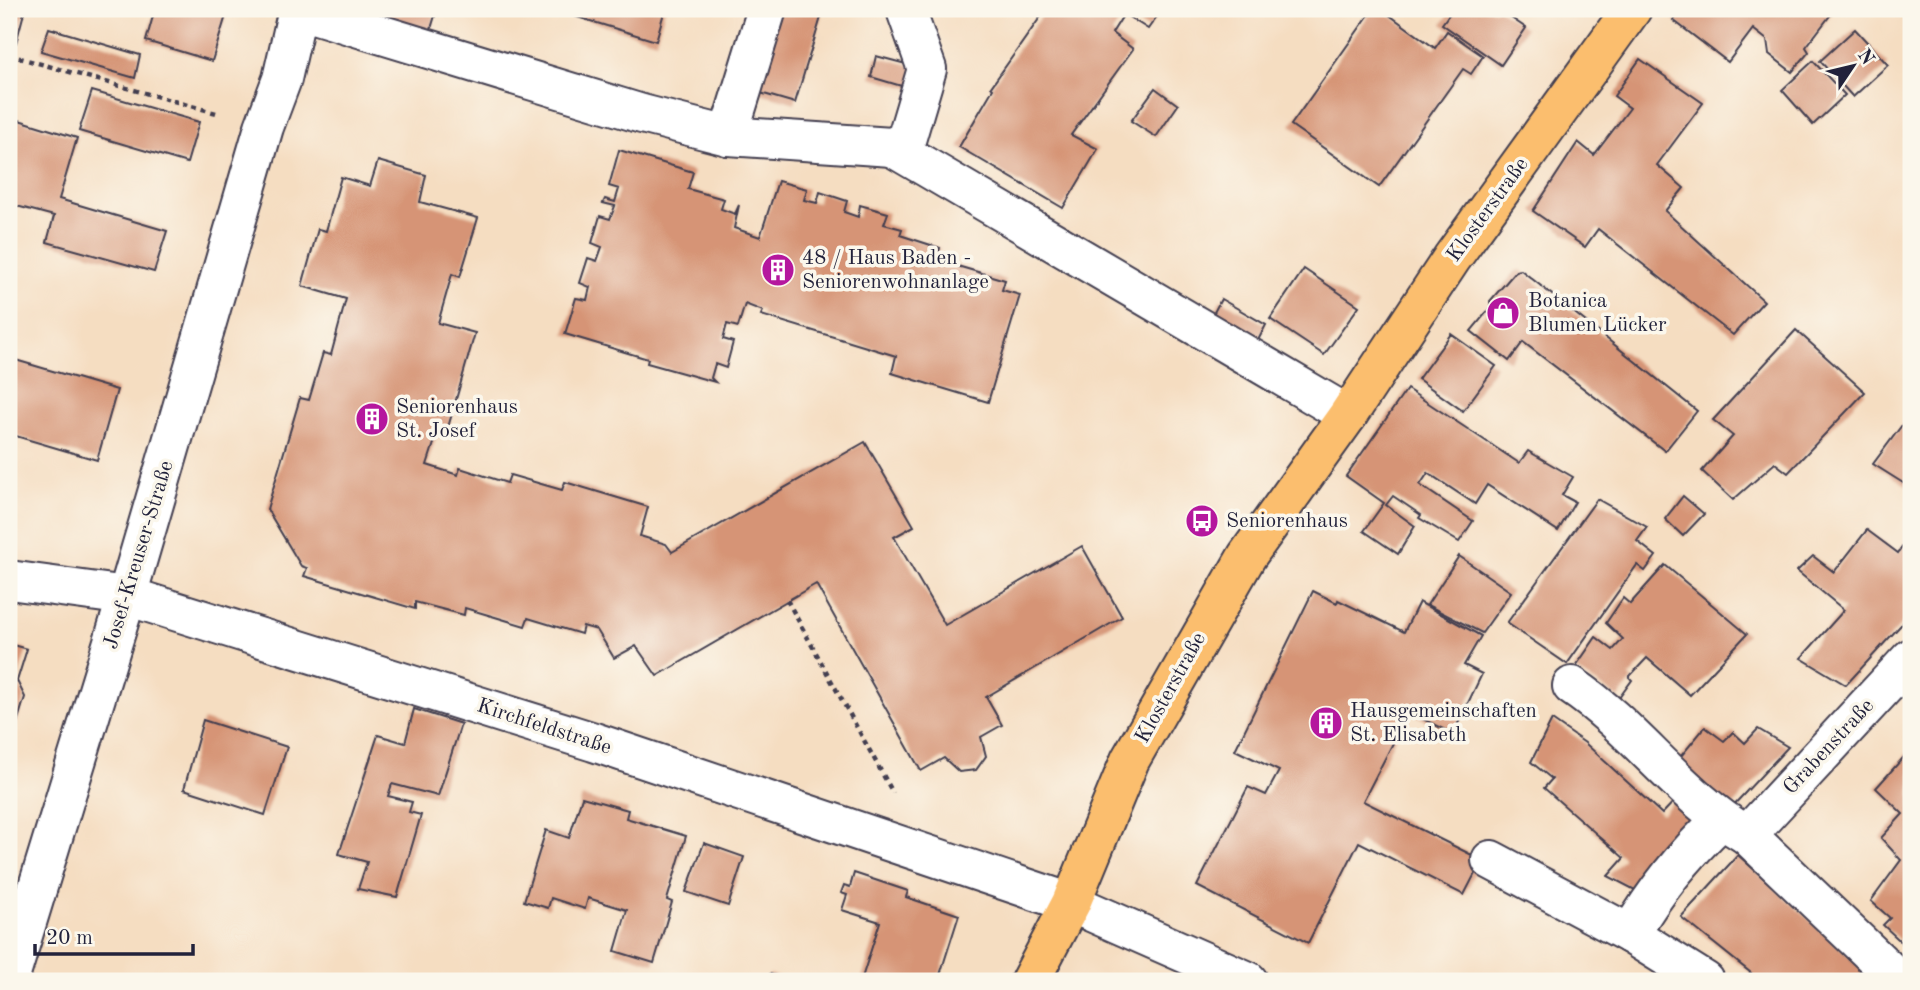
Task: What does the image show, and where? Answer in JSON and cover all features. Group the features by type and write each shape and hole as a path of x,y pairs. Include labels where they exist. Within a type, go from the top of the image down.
{"main road":[{"name":"Klosterstraße","path":"1030,981 1071,903 1130,760 1247,556 1348,415 1452,258 1632,9"}],"street":[{"path":"298,9 642,114 729,136 892,147 1348,415"},
{"name":"Josef-Kreuser-Straße","path":"9,981 127,596 264,127 282,79 298,9"},
{"path":"729,136 767,9"},
{"path":"892,147 906,139 927,69 904,10"},
{"name":"Kirchfeldstraße","path":"9,580 127,596 594,742 1071,903 1248,981"},
{"name":"Grabenstraße","path":"1630,934 1651,899 1684,855 1734,827 1911,658"},
{"path":"1572,686 1601,705 1900,981"},
{"path":"1491,860 1630,934 1705,981"}],"path":[{"path":"9,55 264,127"},
{"path":"787,600 927,855"}],"building":[{"path":"9,9 25,9 16,43 9,42"},
{"path":"155,9 228,9 212,61 146,41"},
{"path":"387,9 437,9 430,32 385,19"},
{"path":"551,9 665,9 656,41"},
{"path":"775,9 804,9 822,14 795,103 750,90"},
{"path":"1046,9 1162,9 1148,29 1124,14 1112,33 1133,49 1071,135 1098,149 1063,208 959,147 993,89 991,87"},
{"path":"1373,9 1381,9 1435,48 1447,31 1483,56 1471,74 1463,69 1379,187 1291,125"},
{"path":"1453,9 1498,9 1526,28 1501,65 1442,24"},
{"path":"1681,9 1835,9 1806,47 1809,52 1792,72 1769,54 1767,40 1753,29 1728,62 1673,20"},
{"path":"49,28 140,55 135,78 41,51"},
{"path":"1855,29 1888,65 1853,97 1820,61"},
{"path":"876,56 921,68 915,90 871,77"},
{"path":"1640,59 1703,103 1657,165 1684,188 1665,211 1764,301 1733,335 1598,229 1585,247 1533,211 1578,142 1594,155 1630,108 1614,96"},
{"path":"1813,61 1845,95 1813,125 1782,90"},
{"path":"1155,88 1178,105 1156,137 1131,121"},
{"path":"92,91 199,122 187,163 79,131"},
{"path":"9,117 77,138 59,199 167,231 154,272 47,242 54,216 9,204"},
{"name":"48 / Haus Baden - Seniorenwohnanlage","path":"619,150 693,172 688,189 724,199 721,209 735,214 739,205 734,228 760,237 778,181 807,189 804,200 817,203 820,192 847,201 844,212 858,217 860,205 888,213 884,224 902,229 900,235 940,248 937,260 1005,280 1002,290 1020,295 988,402 892,373 896,356 761,315 763,311 745,304 738,327 727,324 723,339 733,342 726,368 715,364 711,378 715,382 647,363 648,359 565,334 576,298 587,300 590,287 580,283 588,258 597,261 602,247 592,243 600,216 610,219 615,206 603,203 605,199 615,202 619,189 609,186"},
{"path":"378,161 426,175 420,202 478,218 460,277 452,274 438,323 475,333 445,438 436,437 427,465 458,475 460,468 507,483 510,475 562,490 565,482 648,507 640,536 666,544 672,552 865,442 914,526 894,537 945,625 1082,546 1122,617 986,697 1002,725 981,737 986,756 976,770 959,772 944,758 921,771 816,584 657,676 636,646 614,658 597,630 583,626 581,634 528,618 525,626 465,608 464,615 415,602 415,609 304,576 307,568 301,566 267,509 300,398 309,400 323,353 331,355 346,299 302,286 318,229 326,231 341,177 370,186"},
{"path":"1304,269 1359,306 1324,355 1270,319"},
{"path":"1521,270 1697,411 1665,451 1523,342 1509,361 1471,331 1491,307 1490,301 1516,271"},
{"path":"1221,299 1266,325 1255,346 1210,320"},
{"path":"1796,330 1865,392 1788,473 1775,463 1733,500 1702,471 1733,436 1713,420"},
{"path":"1451,334 1496,366 1463,411 1418,379"},
{"path":"12,359 117,390 97,460 9,434 9,367"},
{"path":"1407,389 1519,463 1528,451 1573,477 1562,495 1575,502 1558,531 1487,485 1475,504 1428,473 1420,485 1473,521 1459,542 1419,518 1421,515 1393,496 1386,505 1415,526 1398,554 1364,531 1384,503 1346,476"},
{"path":"1911,413 1911,488 1873,464"},
{"path":"1683,496 1704,514 1683,536 1665,519"},
{"path":"1597,499 1647,527 1637,541 1656,556 1645,571 1637,565 1567,664 1507,623"},
{"path":"1867,530 1898,553 1911,535 1911,614 1846,685 1801,658 1844,610 1797,571 1813,556 1834,572"},
{"path":"1459,556 1511,592 1482,633 1427,605"},
{"path":"1665,565 1747,634 1690,695 1647,658 1629,677 1632,680 1619,698 1574,669 1596,637 1613,650 1623,639 1606,623 1623,598 1630,604"},
{"name":"Hausgemeinschaften St. Elisabeth","path":"1313,591 1404,632 1419,602 1481,636 1464,665 1482,674 1453,734 1409,712 1363,801 1482,860 1464,895 1359,842 1308,943 1197,886 1248,787 1266,795 1279,771 1235,750"},
{"path":"9,644 27,649 17,681 25,697 9,748"},
{"path":"414,709 461,724 438,796 392,784 388,796 412,802 409,812 421,815 397,897 358,889 367,862 339,854 378,735 405,743"},
{"path":"203,720 287,747 265,815 184,789"},
{"path":"1552,720 1585,743 1662,814 1679,796 1702,818 1637,891 1608,876 1624,858 1544,788 1552,779 1531,762"},
{"path":"1705,727 1724,741 1733,732 1745,743 1758,729 1788,747 1729,810 1676,762"},
{"path":"1911,749 1911,951 1883,925 1890,918 1871,901 1901,860 1881,838 1903,814 1876,788"},
{"path":"582,797 628,810 626,818 686,836 667,900 672,902 654,963 615,951 627,910 588,898 585,909 551,898 548,908 524,901 546,830 569,838"},
{"path":"704,843 744,857 728,906 686,892"},
{"path":"1738,855 1877,981 1744,981 1751,973 1681,917"},
{"path":"854,873 908,891 906,897 959,915 938,981 861,981 880,922 842,910 847,895 841,893 844,885 850,887"},
{"path":"770,974 790,981 767,981"}],"place":[{"name":"48 / Haus Baden - Seniorenwohnanlage","path":"778,270"},
{"name":"Botanica Blumen Lücker","path":"1503,313"},
{"name":"Seniorenhaus St. Josef","path":"372,419"},
{"name":"Seniorenhaus","path":"1202,521"},
{"name":"Hausgemeinschaften St. Elisabeth","path":"1326,723"}]}
